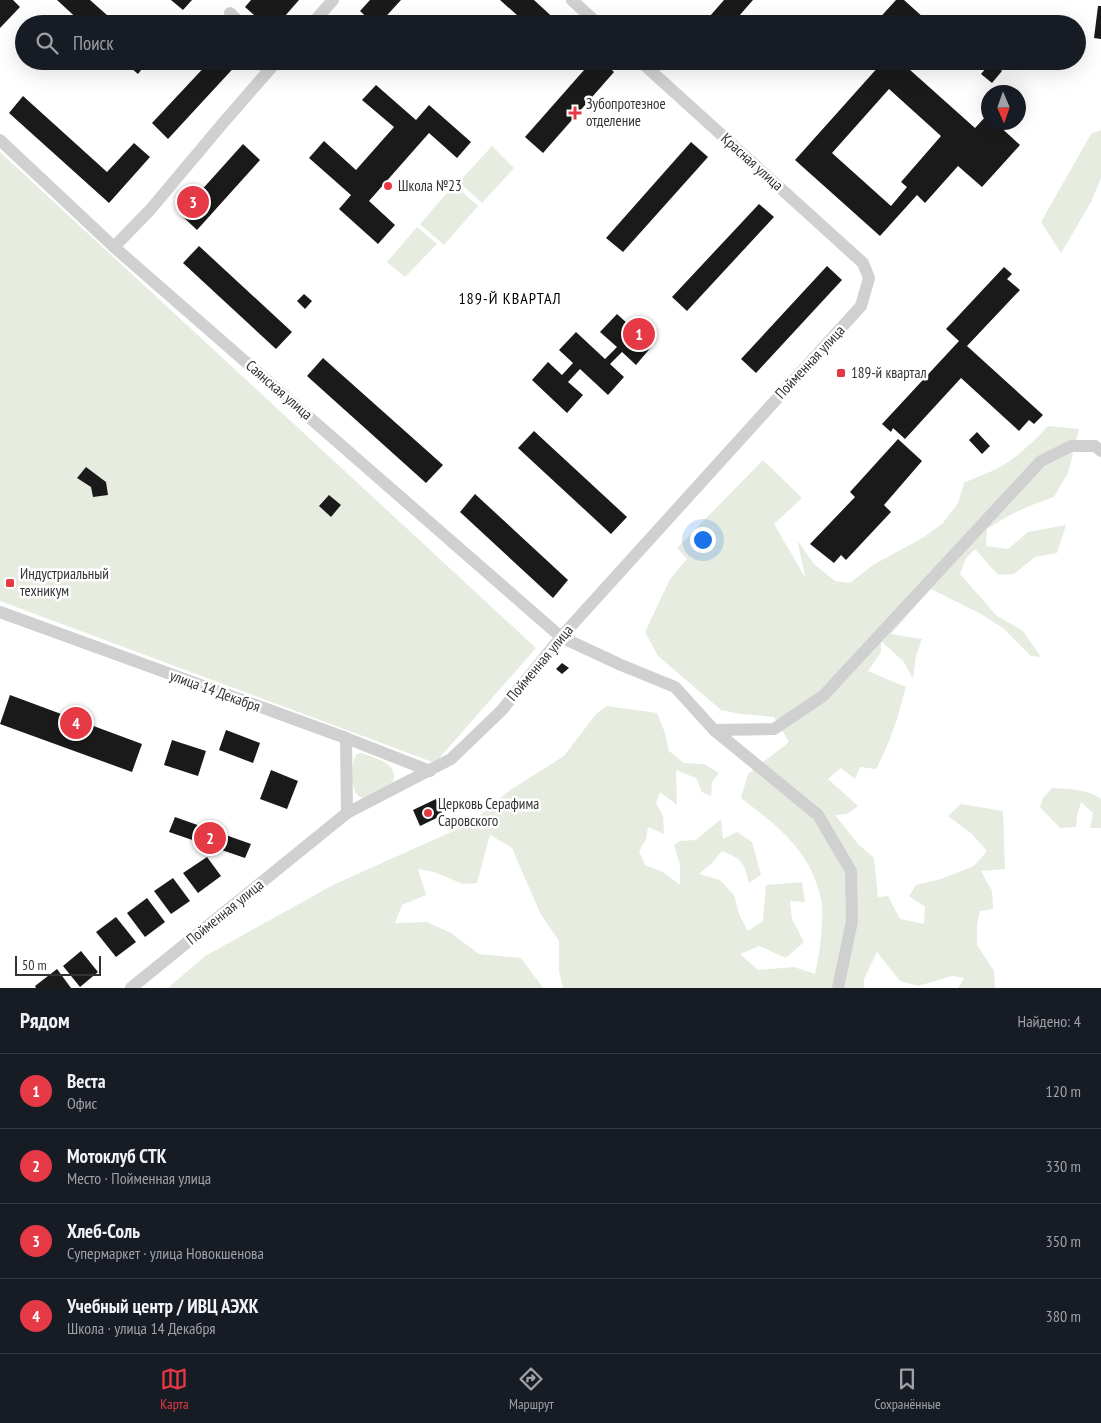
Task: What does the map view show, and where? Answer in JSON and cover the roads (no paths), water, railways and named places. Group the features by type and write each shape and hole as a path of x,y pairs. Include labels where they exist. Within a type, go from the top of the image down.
{"street":[{"path":"320,15 333,0"},
{"path":"572,0 588,15"},
{"path":"114,248 150,210 269,70"},
{"name":"Красная улица","path":"650,70 863,263"},
{"name":"Саянская улица","path":"0,140 114,248 560,637 675,687 714,730 818,815 851,871 852,921 838,988"},
{"name":"Пойменная улица","path":"131,988 347,813 452,759 502,710 560,637 861,306 869,278 863,263"},
{"path":"714,730 774,729 823,696 1041,461 1071,446 1095,446 1101,451"},
{"name":"улица 14 Декабря","path":"0,612 346,738 430,771"},
{"path":"346,738 347,813"}],"place":[{"name":"Зубопротезное отделение","path":"575,113"},
{"name":"Школа №23","path":"388,186"},
{"name":"Хлеб-Соль","path":"193,202"},
{"name":"Веста","path":"639,334"},
{"name":"189-й квартал","path":"841,373"},
{"name":"Индустриальный техникум","path":"10,583"},
{"name":"Учебный центр / ИВЦ АЭХК","path":"76,723"},
{"name":"Церковь Серафима Саровского","path":"428,813"},
{"name":"Мотоклуб СТК","path":"210,838"}],"district":[{"name":"189-Й КВАРТАЛ","path":"510,298"}]}
